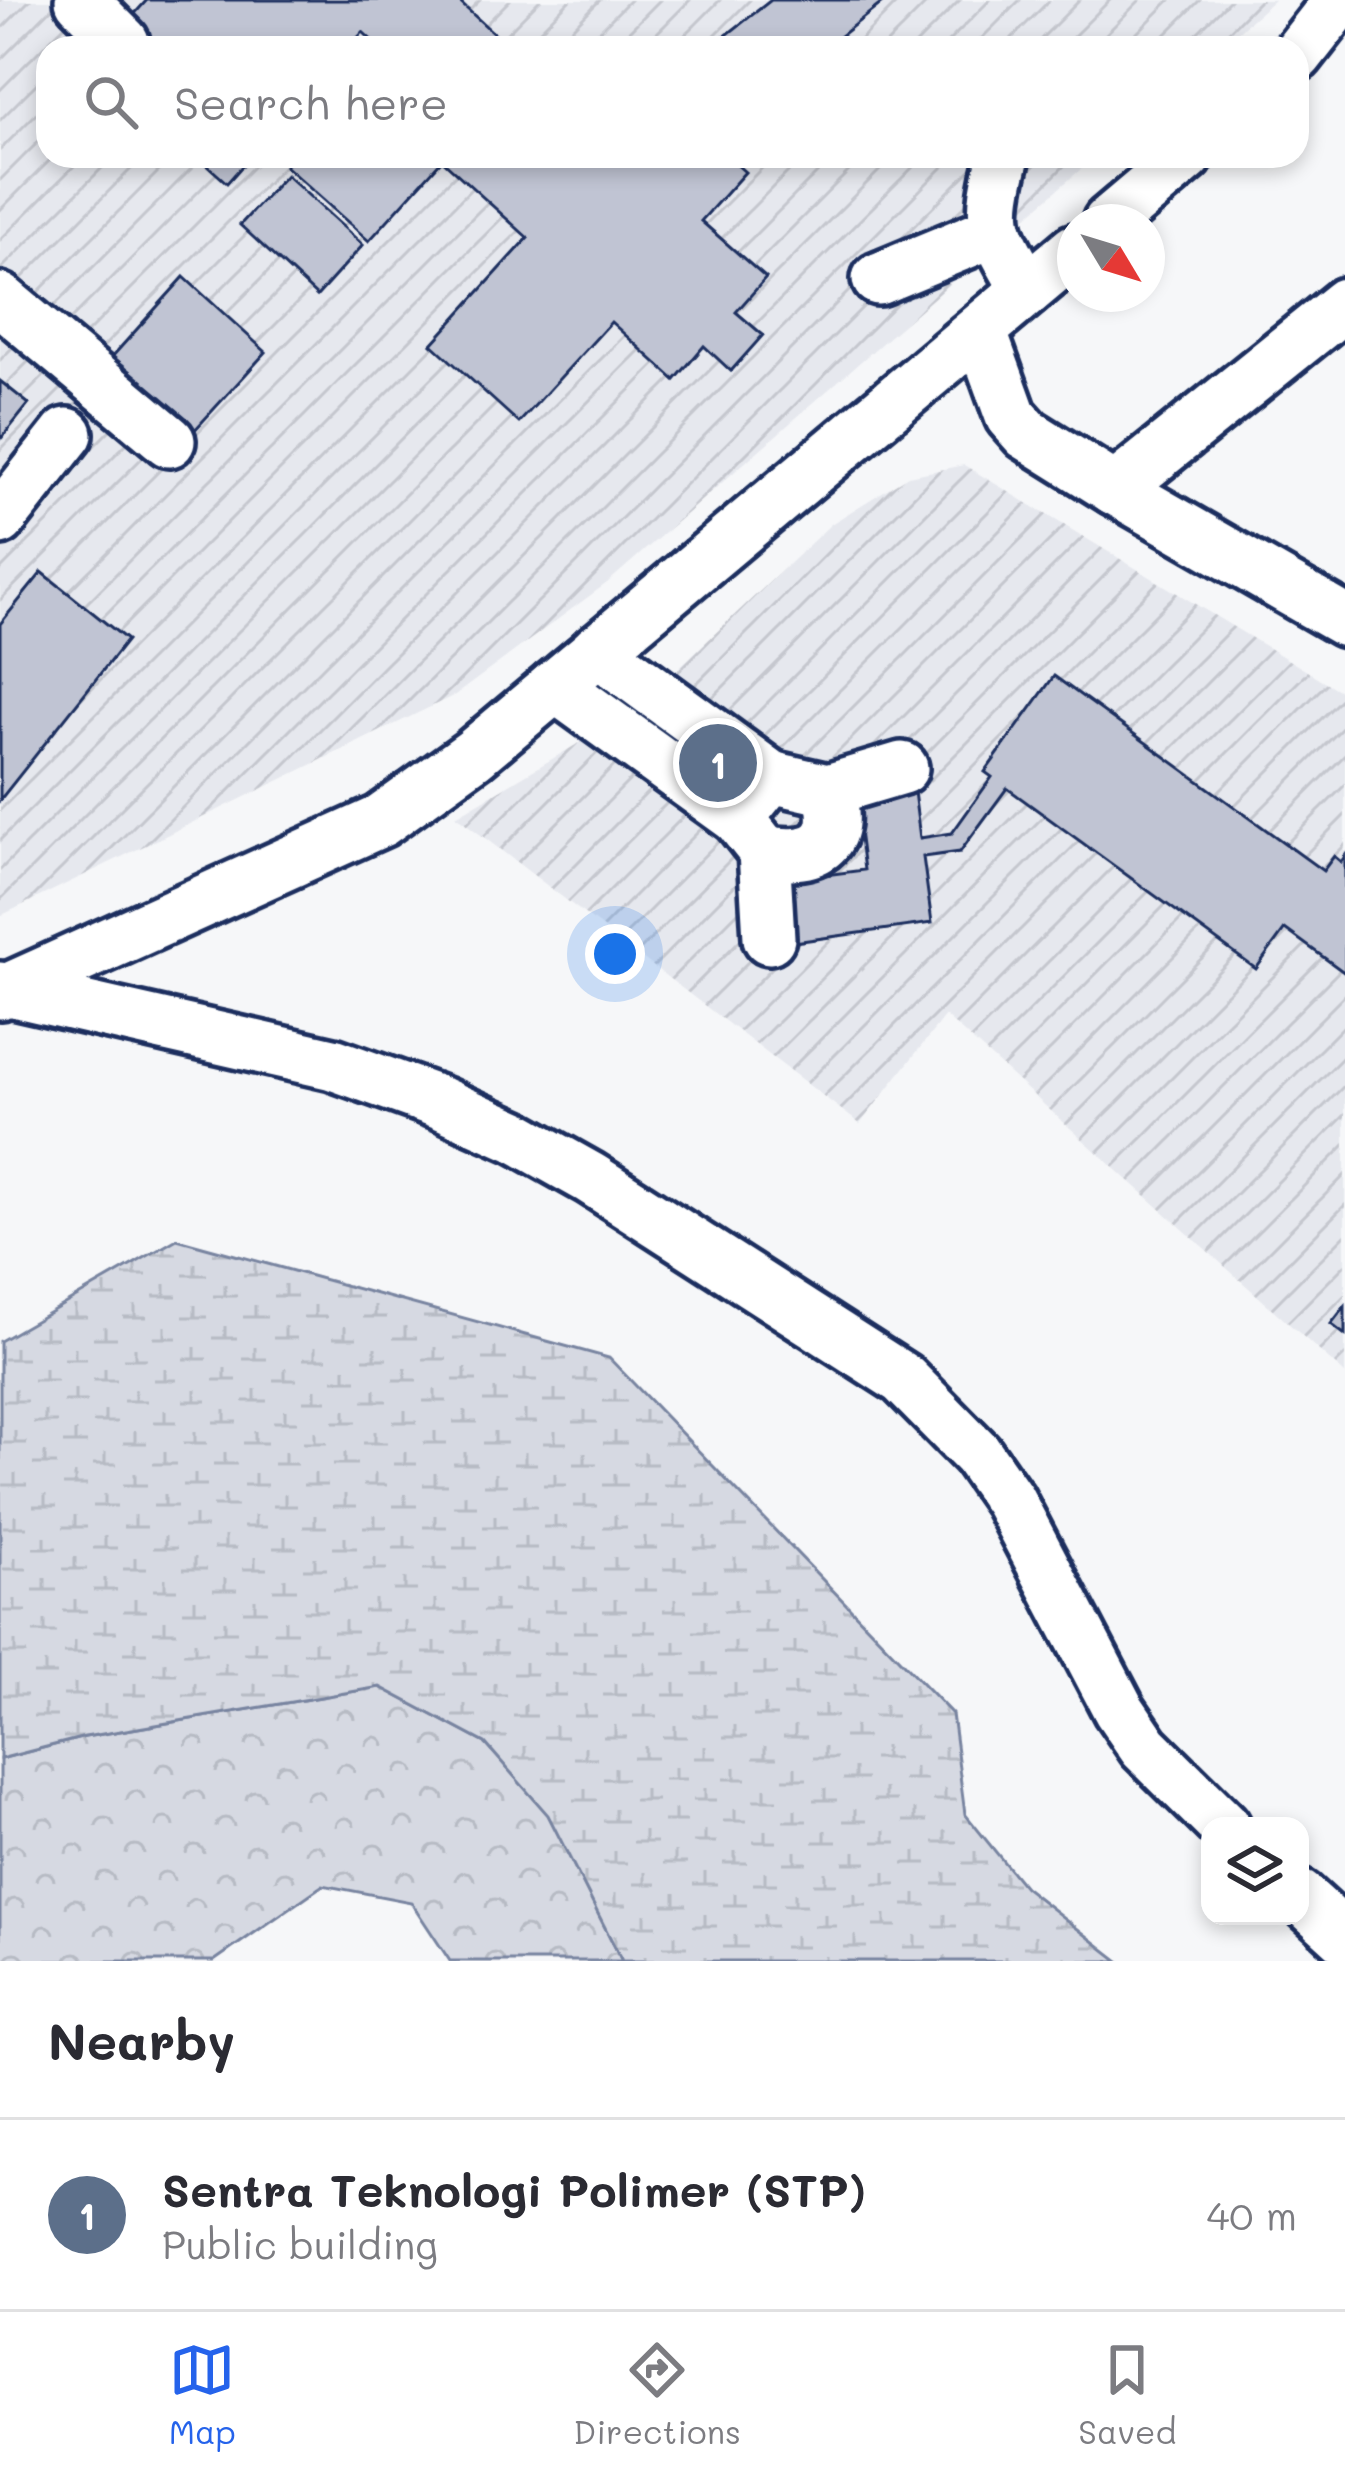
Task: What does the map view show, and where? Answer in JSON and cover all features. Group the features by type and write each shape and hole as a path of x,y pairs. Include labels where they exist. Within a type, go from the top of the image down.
{"lane":[{"path":"81,0 117,36"},
{"path":"1309,40 1340,0"},
{"path":"1001,168 994,231 1027,290"},
{"path":"1130,204 1173,168"},
{"path":"878,279 994,231"},
{"path":"1,991 381,821 474,754 1057,265"},
{"path":"0,299 169,441"},
{"path":"1115,489 1345,304"},
{"path":"980,330 1011,416 1027,434 1345,621"},
{"path":"0,519 67,434"},
{"path":"597,650 771,777 828,790 902,768"},
{"path":"555,686 751,835 788,856 810,853 826,840 836,821 828,790"},
{"path":"769,938 751,835 771,777"},
{"path":"1,991 333,1064 441,1103 517,1137 590,1178 903,1378 977,1454 1009,1500 1119,1710 1144,1747 1215,1817"},
{"path":"1309,1904 1345,1937"}],"shaded area":[{"path":"0,0 1274,0 1233,36 36,36 36,168 1082,168 607,583 455,695 0,916"},
{"path":"964,465 1345,694 1345,1374 945,1016 860,1124 456,816 633,711 831,524 908,476"}],"green space":[{"path":"177,1239 609,1358 952,1714 965,1814 1024,1887 1119,1961 622,1961 548,1815 485,1743 380,1687 85,1737 0,1759 0,1341"},
{"path":"380,1687 485,1743 548,1814 622,1961 450,1961 411,1902 323,1885 214,1961 0,1961 0,1759 85,1737"}],"building":[{"path":"147,0 457,0 497,36 367,36 363,32 359,36 129,36 121,29"},
{"path":"771,0 886,0 840,36 725,36"},
{"path":"210,168 240,168 227,183"},
{"path":"287,168 435,168 369,241"},
{"path":"451,168 740,168 745,172 701,221 766,278 736,312 763,335 731,371 704,346 675,380 611,322 519,423 432,344 528,238"},
{"path":"286,175 363,245 317,296 240,225"},
{"path":"184,277 266,352 193,432 111,358"},
{"path":"0,381 29,404 0,440"},
{"path":"42,572 127,640 0,800 0,624"},
{"path":"1054,676 1323,871 1334,856 1341,862 1345,856 1345,973 1285,929 1256,969 1007,788 960,852 923,857 932,923 794,942 786,880 864,870 854,792 913,784 920,838 952,833 992,777 985,772"},
{"path":"1345,1306 1345,1335 1331,1324"}],"place":[{"name":"Sentra Teknologi Polimer (STP)","path":"718,763"}]}
